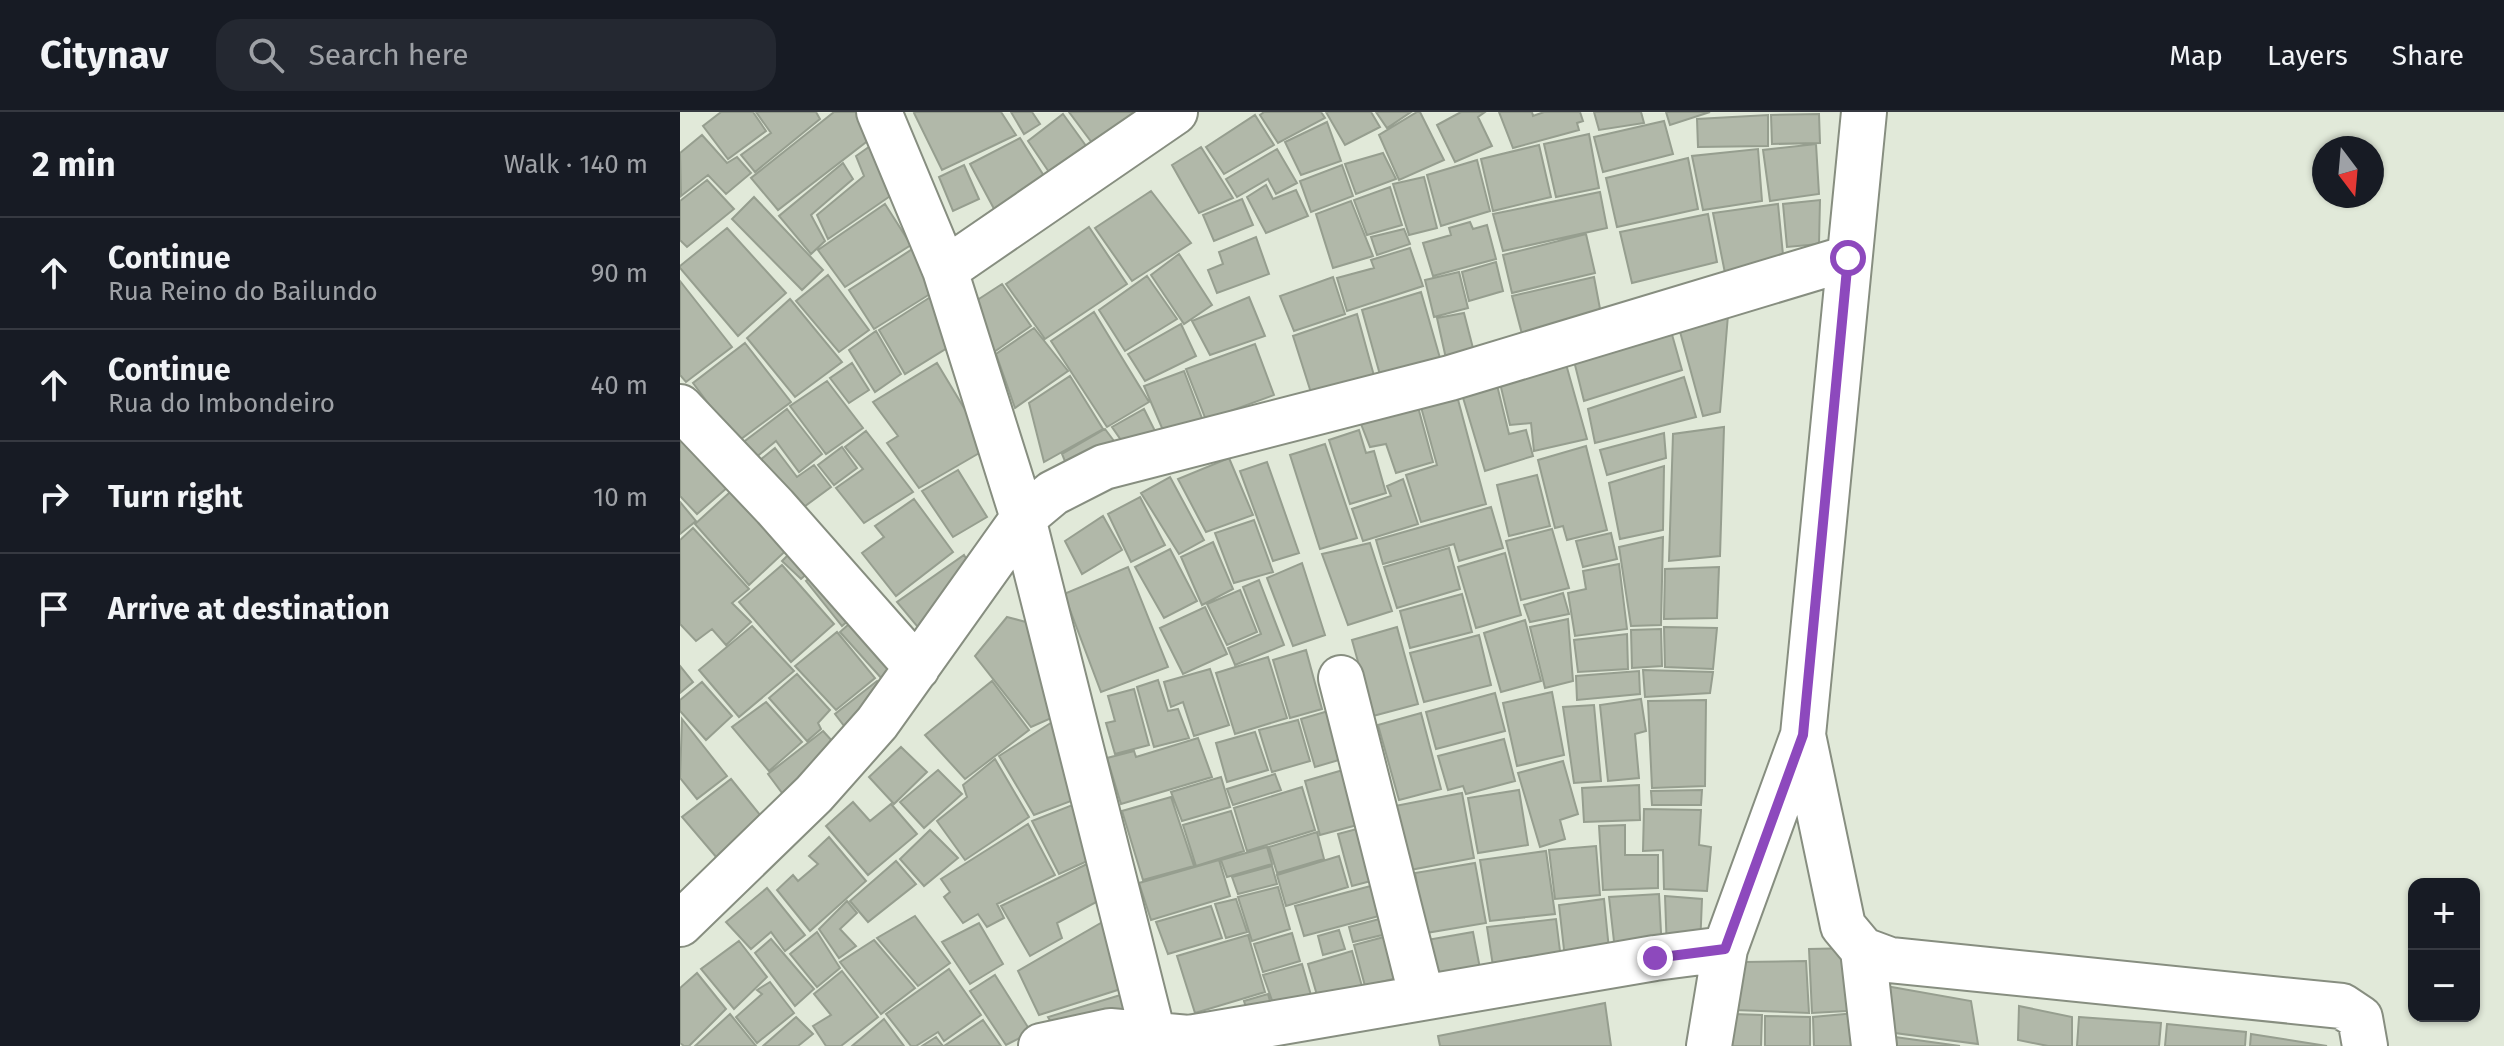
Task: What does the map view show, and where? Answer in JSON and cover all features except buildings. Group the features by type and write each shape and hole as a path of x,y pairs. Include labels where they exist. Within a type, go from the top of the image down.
{"street":[{"path":"879,112 945,270 1023,518 1155,1041"},
{"path":"945,270 1175,112"},
{"path":"1709,1046 1725,949 1803,735 1864,112"},
{"path":"680,924 814,794 877,723 1023,518 1053,493 1104,467 1450,378 1848,258"},
{"path":"680,407 775,507 917,668"},
{"path":"1341,678 1422,998"},
{"path":"1803,735 1843,926 1863,950 1890,960 2342,1006 2360,1018 2365,1046"},
{"path":"1041,1046 1110,1031 1155,1041 1189,1038 1655,958 1725,949"},
{"path":"1863,950 1874,1046"}],"route":[{"path":"1655,958 1725,949 1803,735 1848,258"}]}
